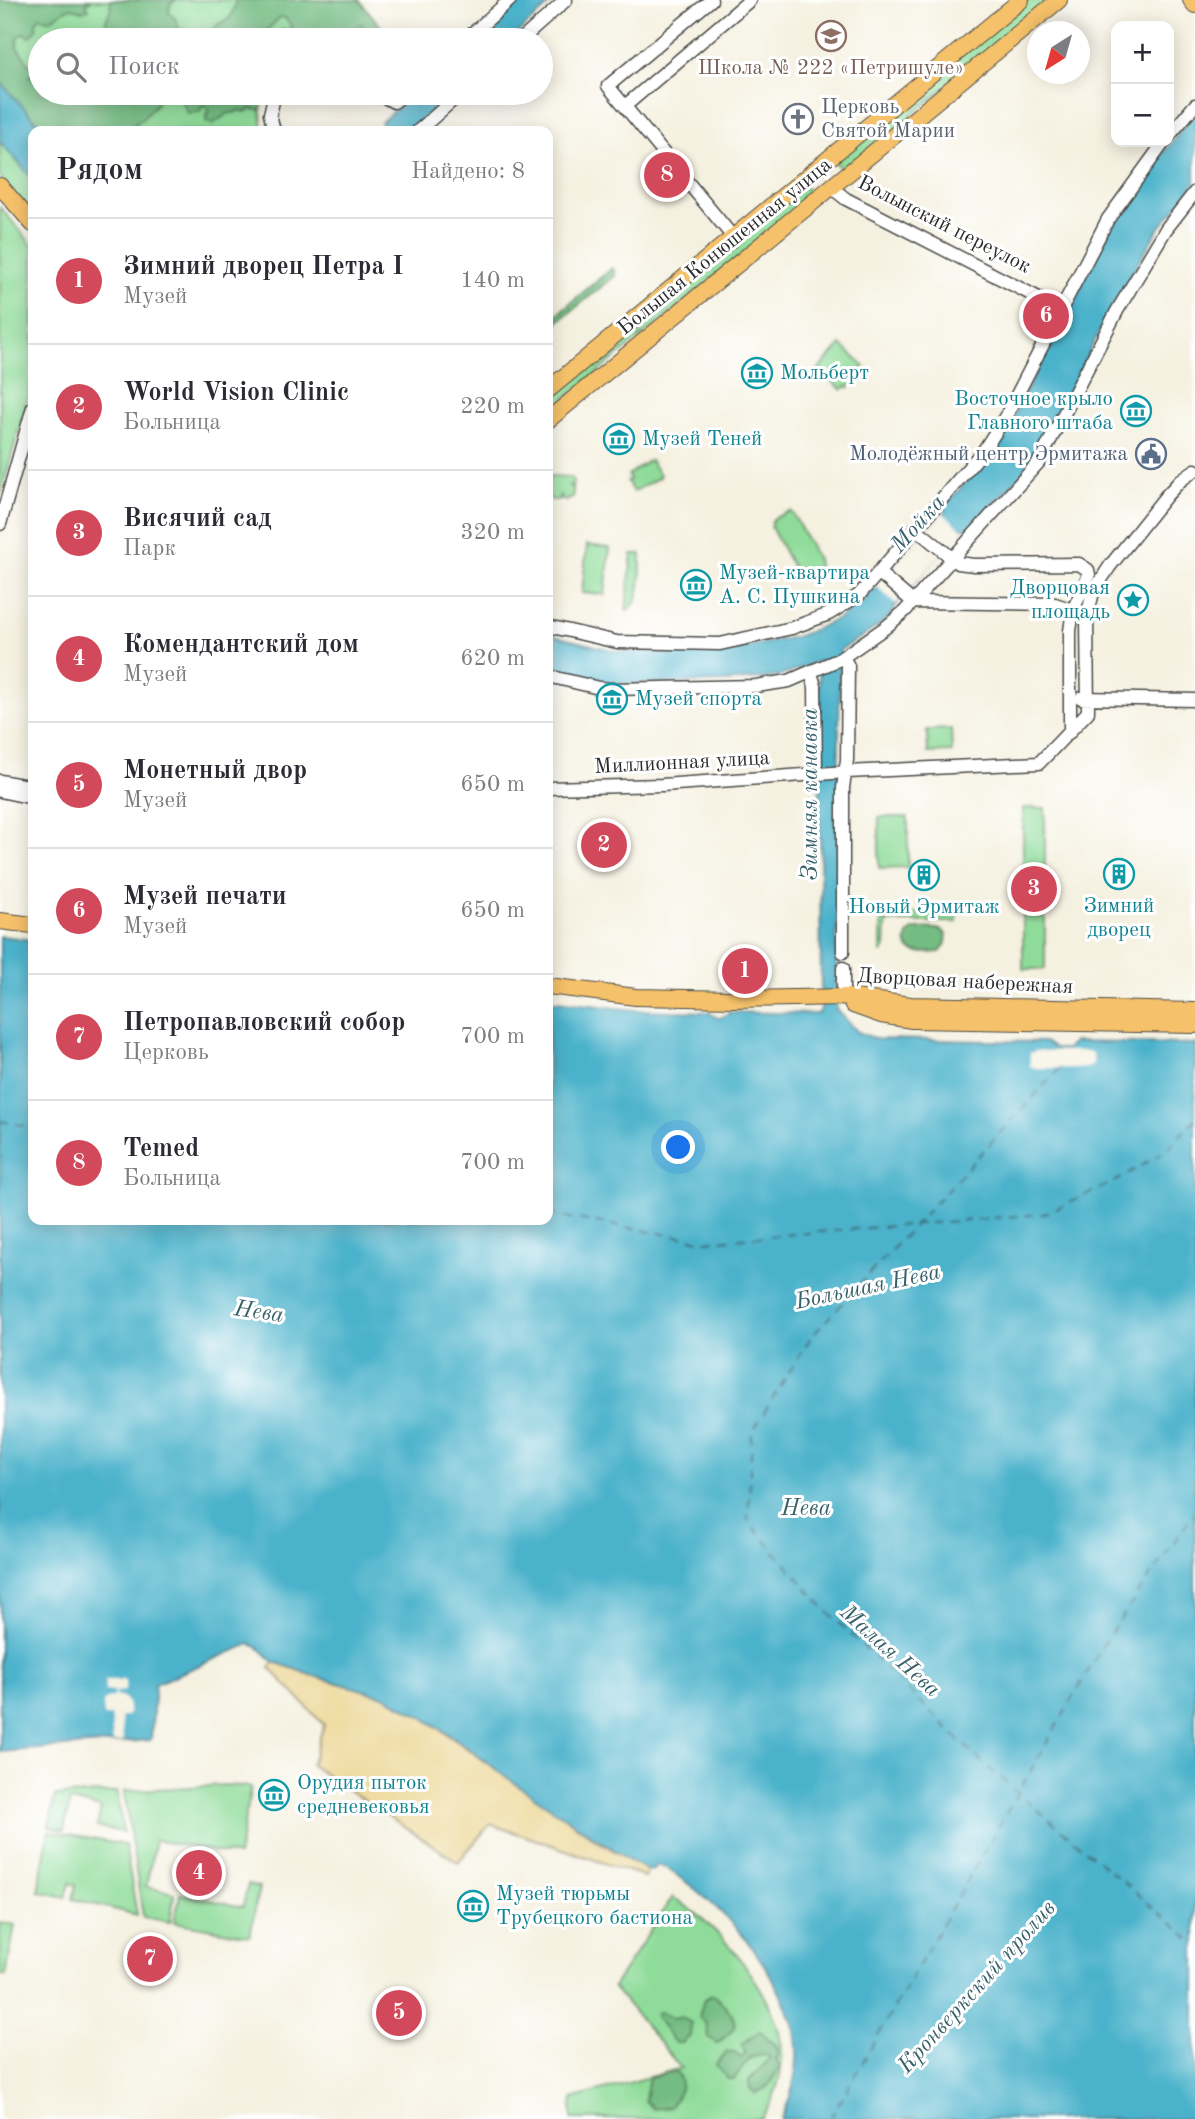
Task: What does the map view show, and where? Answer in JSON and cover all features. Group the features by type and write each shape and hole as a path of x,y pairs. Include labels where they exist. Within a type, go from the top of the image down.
{"main road":[{"name":"Большая Конюшенная улица","path":"553,386 1021,0"},
{"name":"Большая Конюшенная улица","path":"553,417 1059,0"},
{"path":"1191,0 1195,5"},
{"name":"Волынский переулок","path":"816,169 831,187"},
{"path":"0,186 28,218"},
{"path":"0,199 28,231"},
{"path":"0,922 28,925"},
{"path":"553,987 636,996 841,998"},
{"name":"Дворцовая набережная","path":"841,998 924,1006 1195,1011"},
{"name":"Дворцовая набережная","path":"841,998 847,1003 881,1015 912,1020 1195,1025"}],"street":[{"path":"478,28 510,0"},
{"path":"534,28 566,0"},
{"path":"711,0 608,86 733,237"},
{"path":"625,106 750,0"},
{"path":"673,31 690,51"},
{"path":"272,105 270,114 273,126"},
{"path":"424,126 447,105"},
{"path":"1174,130 1195,105"},
{"path":"553,627 617,642 720,644 792,628 829,614 859,595 882,575 919,532 989,443 1007,414 1108,219 1160,147"},
{"name":"Волынский переулок","path":"831,187 846,199 1060,309"},
{"path":"553,677 611,689 756,686 789,681 815,671 842,658 886,627 947,555 1039,462 1117,311 1166,229 1195,192"},
{"path":"0,524 28,425"},
{"path":"843,773 1039,763 1088,712 1087,617 1093,592 1166,496 1195,470"},
{"path":"919,532 958,563 1084,566 1088,570 1089,575 1073,610 1070,631 1070,732"},
{"path":"882,575 909,598 1055,604 1073,610"},
{"path":"842,658 848,666 843,773 844,952"},
{"path":"815,671 817,775"},
{"path":"1070,698 1195,699"},
{"name":"Миллионная улица","path":"553,788 662,785 843,773"},
{"path":"0,781 28,786"},
{"path":"0,791 28,797"},
{"path":"841,998 844,968"}],"green space":[{"path":"0,0 359,0 382,28 28,28 28,105 262,105 262,126 40,126 0,82"},
{"path":"0,0 91,0 86,4 89,9 82,11 75,8 64,10 52,18 40,17 36,28 28,28 28,36 24,33 18,37 17,47 28,63 28,105 155,105 133,126 40,126 0,82"},
{"path":"112,0 176,0 170,4 169,12 177,21 178,28 106,28"},
{"path":"235,0 359,0 382,28 365,28 361,24 355,28 291,28 285,18 280,17 269,28 215,28 230,18"},
{"path":"1028,0 1051,0 843,172 834,161"},
{"path":"184,105 203,105 199,112 188,113"},
{"path":"203,105 262,105 261,110 229,113 212,124 206,121 209,111"},
{"path":"0,142 28,173 28,209 0,177"},
{"path":"804,186 813,196 553,409 553,393"},
{"path":"0,207 28,240 28,397 0,497"},
{"path":"612,268 615,276 553,326 553,318"},
{"path":"841,345 864,366 849,388 846,386 842,390 822,373 818,377 815,373"},
{"path":"650,460 660,475 633,492 627,481 630,480 628,475"},
{"path":"553,476 570,477 573,480 573,484 569,485 573,487 573,497 567,501 561,500 561,495 559,500 553,500"},
{"path":"790,511 817,559 818,566 797,576 771,527 774,518"},
{"path":"587,545 610,548 605,595 582,593"},
{"path":"632,554 641,554 640,586 636,601 626,611"},
{"path":"951,729 952,752 928,753 927,730"},
{"path":"1023,808 1045,808 1045,969 1023,969"},
{"path":"879,817 908,817 908,867 879,868"},
{"path":"881,914 957,914 957,922 886,922 885,948 881,953"},
{"path":"914,929 935,929 945,933 946,942 940,952 918,953 911,950 907,942"},
{"path":"226,1785 251,1787 238,1856 155,1840 146,1887 174,1893 170,1922 143,1917 124,1791"},
{"path":"117,1792 123,1832 97,1827 101,1808 70,1801 64,1830 49,1827 55,1796"},
{"path":"49,1831 125,1845 137,1915 73,1899 76,1885 70,1883 66,1897 38,1891"},
{"path":"248,1884 259,1887 250,1936 174,1922 180,1894 243,1907"},
{"path":"673,1897 699,1916 745,1965 774,2016 780,2034 782,2061 777,2087 770,2104 762,2119 572,2119 572,2099 681,2068 613,1987"},
{"path":"0,1922 15,1925 6,1976 0,1974"},
{"path":"713,1995 728,2009 735,2023 731,2031 717,2043 708,2037 706,2024 699,2017 704,1999"},
{"path":"659,2012 674,2019 681,2017 691,2023 690,2036 682,2043 675,2043 656,2017"},
{"path":"760,2031 776,2045 779,2054 776,2060 780,2067 768,2086 756,2094 750,2089 749,2080 770,2059 766,2055 751,2057 734,2079 728,2079 716,2065 727,2052 735,2053 741,2058 746,2054 742,2044"},
{"path":"670,2072 677,2073 680,2078 678,2094 670,2107 653,2109 645,2101 648,2081"}],"sand":[{"path":"274,1662 384,1696 421,1716 599,1842 647,1870 645,1877 490,1824 458,1862 311,1765 324,1725 270,1668"}],"water":[{"path":"519,0 555,0 524,28 487,28"},
{"path":"0,82 40,126 28,126 28,173 0,142"},
{"path":"400,105 437,105 414,126 381,126 381,122"},
{"name":"Нева","path":"1195,113 1195,183 1158,230 1111,308 1036,459 971,527 963,528 895,605 888,618 840,650 836,1009 858,1032 877,1039 1045,1042 1055,1049 1066,1049 1074,1042 1195,1044 1195,2119 781,2119 795,2076 797,2042 794,2026 769,1972 730,1922 683,1879 665,1867 657,1865 647,1870 637,1865 521,1788 456,1739 384,1696 274,1662 258,1647 250,1644 155,1684 151,1740 0,1752 0,936 28,939 28,1225 553,1225 553,1001 635,1010 709,1012 719,1018 730,1012 818,1014 821,1009 819,661 775,677 726,682 601,683 553,671 553,635 616,651 723,652 798,636 840,618 865,599 872,589 877,589 945,512 944,506 997,448 1113,223 1160,156 1167,147 1174,147 1174,139"}],"pier":[{"path":"943,513 963,530 896,604 877,587"},
{"path":"1087,1051 1093,1053 1093,1065 1087,1068 1036,1068 1030,1066 1030,1053"},
{"path":"105,1680 125,1680 125,1691 116,1692 116,1696 121,1696 128,1703 127,1716 121,1716 123,1742 113,1743 111,1716 104,1714 105,1700 114,1696 114,1691 105,1691"}],"ferry route":[{"path":"1060,1068 811,1337 752,1432 748,1521 826,1610 986,1766 1195,1943"},
{"path":"553,1215 706,1241 1044,1214 1120,1179 1167,1150 1195,1119"},
{"path":"0,1121 28,1126"},
{"path":"830,2119 1106,1640 1195,1512"}],"place":[{"name":"Школа № 222 «Петришуле»","path":"831,36"},
{"name":"Церковь Святой Марии","path":"798,119"},
{"name":"Temed","path":"667,175"},
{"name":"Музей печати","path":"1046,316"},
{"name":"Мольберт","path":"757,373"},
{"name":"Восточное крыло Главного штаба","path":"1136,411"},
{"name":"Музей Теней","path":"619,439"},
{"name":"Молодёжный центр Эрмитажа","path":"1151,454"},
{"name":"Музей-квартира А. С. Пушкина","path":"696,585"},
{"name":"Дворцовая площадь","path":"1133,600"},
{"name":"Музей спорта","path":"612,699"},
{"name":"World Vision Clinic","path":"604,845"},
{"name":"Зимний дворец","path":"1119,874"},
{"name":"Новый Эрмитаж","path":"924,875"},
{"name":"Висячий сад","path":"1034,889"},
{"name":"Зимний дворец Петра I","path":"745,971"},
{"name":"Орудия пыток средневековья","path":"274,1795"},
{"name":"Комендантский дом","path":"199,1873"},
{"name":"Музей тюрьмы Трубецкого бастиона","path":"473,1906"},
{"name":"Петропавловский собор","path":"150,1959"},
{"name":"Монетный двор","path":"399,2013"}],"water label":[{"name":"Мойка","path":"918,524"},
{"name":"Зимняя канавка","path":"810,794"},
{"name":"Большая Нева","path":"868,1287"},
{"name":"Малая Нева","path":"890,1651"},
{"name":"Кронверкский пролив","path":"977,1987"}]}
